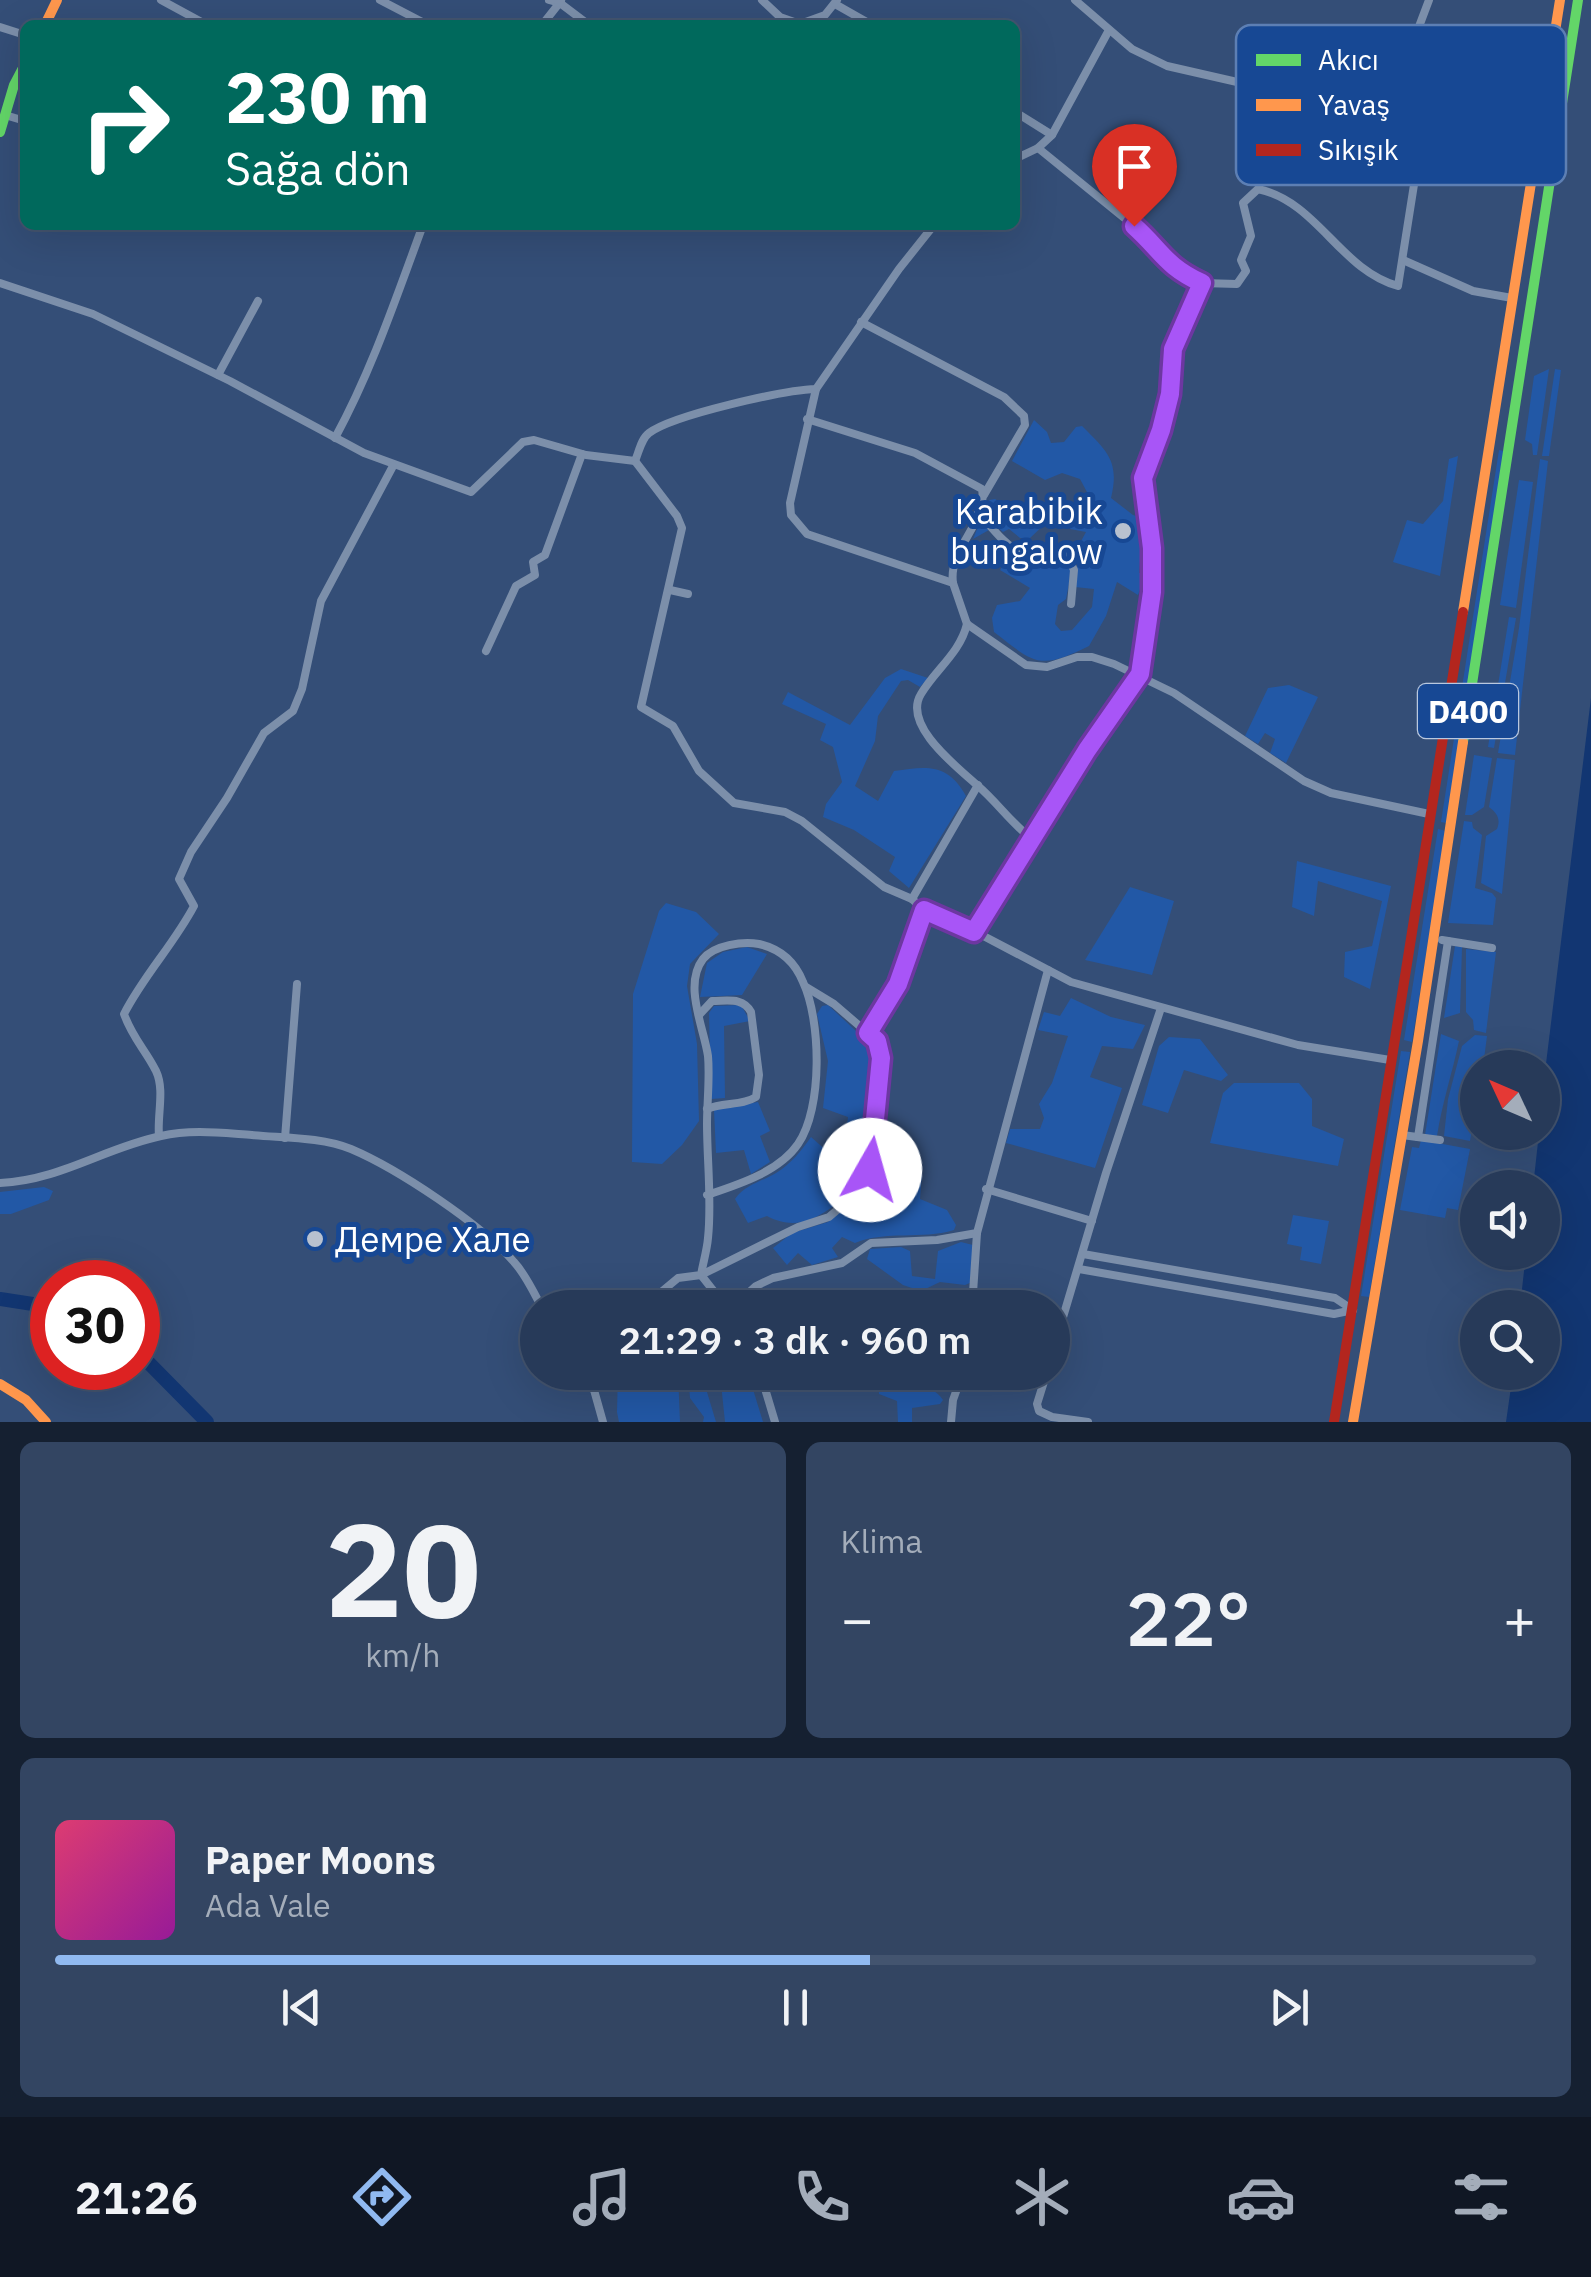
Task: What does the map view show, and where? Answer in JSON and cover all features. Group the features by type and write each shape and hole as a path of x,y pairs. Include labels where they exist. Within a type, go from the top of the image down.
{"main road":[{"name":"D400","path":"1556,25 1560,0"},
{"name":"D400","path":"1566,72 1578,0"},
{"path":"0,132 20,76"},
{"name":"D400","path":"1334,1422 1531,185"},
{"name":"D400","path":"1353,1422 1434,938 1547,185"},
{"path":"1352,1310 1371,1312"},
{"path":"0,1384 16,1390 46,1422"}],"street":[{"path":"161,0 198,20"},
{"path":"380,0 418,20"},
{"path":"550,0 561,2 583,20"},
{"path":"762,0 787,20"},
{"path":"1075,0 1148,59 1236,81"},
{"path":"1420,25 1429,0"},
{"path":"812,20 824,15 836,2 864,20"},
{"path":"1020,157 1052,135 1108,30"},
{"path":"5,114 20,120"},
{"path":"1020,115 1052,135"},
{"path":"1038,148 1152,243 1168,264 1202,283 1237,284 1242,280 1246,270 1241,260 1251,236 1244,203 1258,189 1300,209 1377,280 1398,286 1414,185"},
{"path":"336,438 378,350 421,230"},
{"path":"930,230 816,389 790,503 797,525 820,539 953,584"},
{"path":"1403,260 1473,291 1512,298"},
{"path":"0,283 93,314 393,466 472,492 523,442 546,442 582,454 634,461 682,528 641,707 673,726 700,771 734,803 785,812 802,821 884,886 912,899 924,910 1071,982 1298,1044 1392,1060"},
{"path":"974,932 1087,750 1140,674 1152,592 1152,548 1143,478 1170,394 1173,349 1202,283"},
{"path":"218,375 258,300"},
{"path":"861,322 1004,397 1024,416 1025,425 957,551 953,584 967,624 963,640 918,696 918,716 926,734 1032,839"},
{"path":"634,461 645,436 664,426 786,390 816,389"},
{"path":"808,419 915,453 976,484 984,495"},
{"path":"486,651 516,586 535,575 533,562 545,555 582,454"},
{"path":"160,1136 157,1114 161,1093 157,1073 132,1037 124,1014 140,981 180,932 194,906 179,879 191,852 264,733 293,711 302,689 321,601 393,466"},
{"path":"978,512 1019,553 1034,558 1064,547 1074,570 1071,604"},
{"path":"670,590 688,594"},
{"path":"967,624 1026,665 1047,666 1092,657 1140,674 1196,706 1304,781 1331,793 1429,814"},
{"path":"912,899 978,785"},
{"path":"868,1033 898,984 924,910"},
{"path":"1434,938 1492,948"},
{"path":"1418,1137 1448,941"},
{"path":"701,1275 708,1237 706,1195 708,1057 699,1015 697,973 704,958 720,948 748,942 766,946 794,962 806,987 818,1079 811,1114 798,1145 744,1183 706,1195"},
{"path":"973,1290 976,1233 986,1189 1048,970"},
{"path":"285,1138 297,984"},
{"path":"664,1290 678,1278 701,1275 798,1227 829,1217 866,1186 879,1102 881,1058 877,1041 834,1004 806,987"},
{"path":"699,1015 712,1002 740,1001 748,1005 759,1075 756,1097 707,1109"},
{"path":"1070,1295 1161,1008"},
{"path":"0,1183 53,1176 160,1136 218,1132 348,1148 430,1196 480,1231 516,1263 532,1290"},
{"path":"1402,1134 1440,1140"},
{"path":"986,1189 1092,1221"},
{"path":"751,1290 773,1278 842,1263 871,1243 937,1240 976,1233"},
{"path":"1082,1254 1335,1298 1352,1310"},
{"path":"1078,1269 1334,1314 1352,1310"},
{"path":"701,1275 714,1290"},
{"path":"594,1390 603,1422"},
{"path":"765,1390 775,1422"},
{"path":"951,1422 956,1390"},
{"path":"1041,1390 1039,1411 1088,1422"}],"shaded area":[{"path":"1549,369 1537,455 1533,455 1532,444 1525,440 1534,376"},
{"path":"1555,369 1561,370 1549,456 1542,456"},
{"path":"1034,420 1047,432 1051,443 1064,442 1076,427 1082,426 1098,443 1112,466 1111,498 1140,517 1147,554 1140,561 1139,573 1146,573 1138,595 1117,582 1106,616 1089,646 1048,661 1028,657 1008,643 994,632 992,618 997,605 1020,601 1030,588 1000,570 1005,561 1017,567 1032,561 1045,563 1061,553 1069,563 1070,574 1066,599 1058,605 1055,624 1061,631 1072,630 1092,607 1094,589 1075,587 1080,543 1086,532 1070,529 1070,524 1088,494 1080,479 1062,473 1045,480 1012,461"},
{"path":"1499,450 1504,451 1446,823 1441,822"},
{"path":"1458,456 1440,576 1393,562 1407,520 1423,524 1443,501 1449,459"},
{"path":"1540,459 1548,461 1515,755 1498,753 1519,628"},
{"path":"1519,480 1533,482 1516,608 1500,605"},
{"path":"995,499 1046,523 1030,538 1020,538 1009,529 1003,532 996,526 973,539 989,500"},
{"path":"1509,617 1516,618 1494,748 1488,747"},
{"path":"901,669 928,678 920,687 908,680 901,681 878,716 875,741 855,786 878,801 894,771 927,768 952,777 966,796 909,888 889,871 895,857 854,830 823,817 826,804 842,782 833,747 820,740 826,724 782,704 788,692 850,725 885,678"},
{"path":"1289,685 1318,697 1286,763 1270,753 1275,739 1265,733 1258,744 1245,736 1268,688"},
{"path":"1591,698 1591,1422 1506,1422 1511,1390 1560,1390 1560,1290 1522,1290 1524,1270 1560,1270 1560,1170 1535,1170 1537,1150 1560,1150 1560,1050 1548,1050"},
{"path":"1474,755 1492,758 1484,807 1465,815"},
{"path":"1497,758 1515,760 1502,894 1481,883 1486,836 1497,829 1499,822 1489,807"},
{"path":"1464,821 1472,822 1482,835 1475,888 1496,898 1493,925 1448,923"},
{"path":"1438,829 1446,831 1412,1042 1404,1040"},
{"path":"1297,861 1391,886 1370,989 1344,977 1345,952 1372,946 1382,901 1318,881 1314,916 1292,907"},
{"path":"1130,887 1174,901 1152,975 1085,960"},
{"path":"666,903 696,912 719,934 690,964 687,986 697,1044 699,1121 662,1164 632,1162 633,994 659,911"},
{"path":"1455,946 1462,947 1460,1013 1444,1018"},
{"path":"747,947 767,954 742,995 700,997 707,963 723,952"},
{"path":"1466,949 1496,952 1486,1033 1474,1030 1473,1020 1466,1012"},
{"path":"1071,998 1111,1017 1145,1025 1133,1049 1102,1046 1090,1077 1122,1088 1095,1168 1006,1143 1010,1129 1040,1129 1044,1118 1039,1104 1052,1083 1068,1036 1038,1030 1044,1012 1060,1016"},
{"path":"741,1005 750,1021 724,1026 725,1098 711,1099 709,1013 714,1006"},
{"path":"828,1005 871,1045 877,1061 867,1151 845,1140 848,1117 823,1108 828,1061 817,1014 822,1006"},
{"path":"1441,1034 1459,1041 1437,1136 1425,1135"},
{"path":"1475,1035 1487,1036 1485,1050 1461,1050"},
{"path":"1169,1037 1200,1039 1228,1075 1221,1081 1184,1070 1168,1113 1142,1105 1159,1046"},
{"path":"1401,1051 1410,1052 1369,1297 1361,1296"},
{"path":"1460,1054 1460,1139 1444,1136 1448,1099"},
{"path":"1234,1083 1299,1083 1312,1099 1312,1126 1344,1139 1338,1166 1210,1143 1223,1093"},
{"path":"758,1102 770,1131 760,1136 770,1162 751,1174 744,1150 716,1153 714,1110"},
{"path":"811,1137 862,1182 807,1221 781,1222 767,1216 748,1223 735,1199 786,1166"},
{"path":"1421,1140 1470,1150 1466,1170 1460,1170 1458,1210 1447,1208 1445,1218 1400,1210 1412,1147 1419,1148"},
{"path":"880,1143 919,1152 920,1199 947,1210 956,1225 954,1230 855,1243 842,1237 832,1248 838,1257 812,1265 798,1253 787,1265 773,1248 792,1233 828,1222 872,1183"},
{"path":"44,1187 53,1191 49,1200 11,1214 0,1214 0,1192"},
{"path":"1293,1215 1329,1221 1321,1264 1300,1260 1302,1247 1287,1244"},
{"path":"961,1242 973,1245 972,1282 940,1282 918,1290 903,1285 867,1259 870,1249 901,1247 910,1251 912,1276 935,1279 938,1251"},
{"path":"618,1390 679,1390 680,1422 619,1422"},
{"path":"689,1390 706,1390 716,1422 703,1422 704,1417 690,1398"},
{"path":"722,1390 753,1390 763,1422 725,1422"},
{"path":"879,1390 932,1390 943,1400 940,1404 912,1408 912,1422 898,1422 897,1401 879,1394"}],"waterway":[{"path":"0,1299 30,1304"},
{"path":"160,1374 207,1422"}],"traffic: fast":[{"path":"1566,77 1578,0"},
{"path":"0,132 20,74"},
{"path":"1463,742 1549,185"}],"traffic: slow":[{"path":"47,20 57,0"},
{"path":"1556,25 1560,0"},
{"path":"1463,612 1531,185"},
{"path":"1353,1422 1418,1041 1463,742"},
{"path":"0,1384 26,1400 46,1422"}],"traffic: jam":[{"path":"1334,1422 1463,612"}],"place":[{"name":"Karabibik bungalow","path":"1123,531"},
{"name":"Демре Хале","path":"315,1239"}],"route":[{"path":"870,1170 881,1058 877,1041 868,1033 898,984 924,910 974,932 1087,750 1140,674 1152,592 1150,522 1143,478 1170,394 1173,349 1202,283 1168,264 1134,226"}]}
